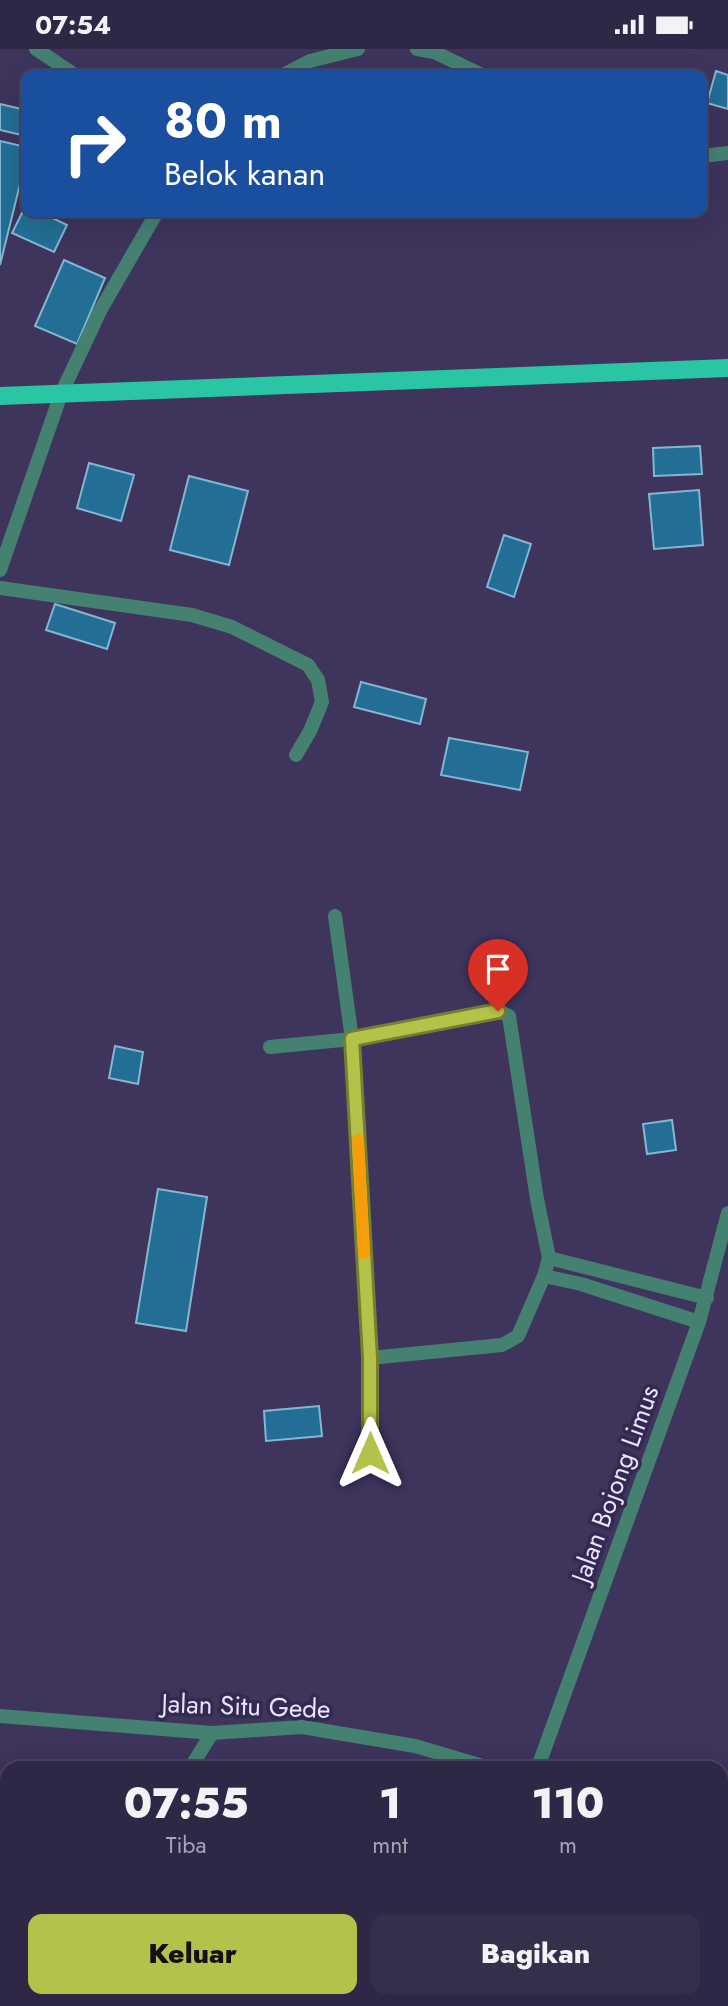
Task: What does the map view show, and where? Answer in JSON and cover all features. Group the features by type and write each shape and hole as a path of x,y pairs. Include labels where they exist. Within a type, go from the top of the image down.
{"main road":[{"path":"0,396 728,368"}],"street":[{"path":"36,49 68,70"},
{"path":"293,70 310,61 358,49"},
{"path":"417,49 461,56 476,70"},
{"path":"707,155 728,153"},
{"path":"0,570 61,394 101,309 155,217"},
{"path":"0,588 191,615 232,627 308,665 318,680 322,702 296,755"},
{"path":"335,916 352,1039 370,1358 370,1453"},
{"path":"270,1047 352,1039 498,1011 509,1016 537,1199 549,1258 544,1276 518,1336 502,1345 370,1358"},
{"name":"Jalan Bojong Limus","path":"540,1761 699,1322 728,1213"},
{"path":"549,1258 707,1298"},
{"path":"544,1276 581,1284 699,1322"},
{"name":"Jalan Situ Gede","path":"0,1716 212,1733 302,1727 415,1746 466,1761"},
{"path":"195,1761 212,1733"}],"building":[{"path":"716,71 728,75 728,109 707,103"},
{"path":"0,104 21,109 21,135 0,130"},
{"path":"0,141 21,146 21,180 0,265"},
{"path":"21,215 50,217 67,225 54,252 12,233"},
{"path":"64,260 105,278 77,344 35,326"},
{"path":"700,446 702,474 654,476 653,448"},
{"path":"89,463 134,475 121,521 77,508"},
{"path":"189,476 248,491 229,565 170,550"},
{"path":"699,490 703,545 654,549 649,494"},
{"path":"504,535 531,544 514,597 487,587"},
{"path":"55,604 115,623 107,649 46,630"},
{"path":"361,682 426,699 420,724 354,707"},
{"path":"449,738 528,752 520,790 441,775"},
{"path":"115,1046 143,1052 138,1084 109,1078"},
{"path":"672,1120 676,1150 647,1154 643,1124"},
{"path":"158,1189 207,1197 186,1331 136,1323"},
{"path":"319,1406 322,1436 266,1441 264,1411"}],"slow traffic":[{"path":"358,1140 364,1253"}],"route":[{"path":"370,1453 370,1358 352,1039 498,1011"}]}
